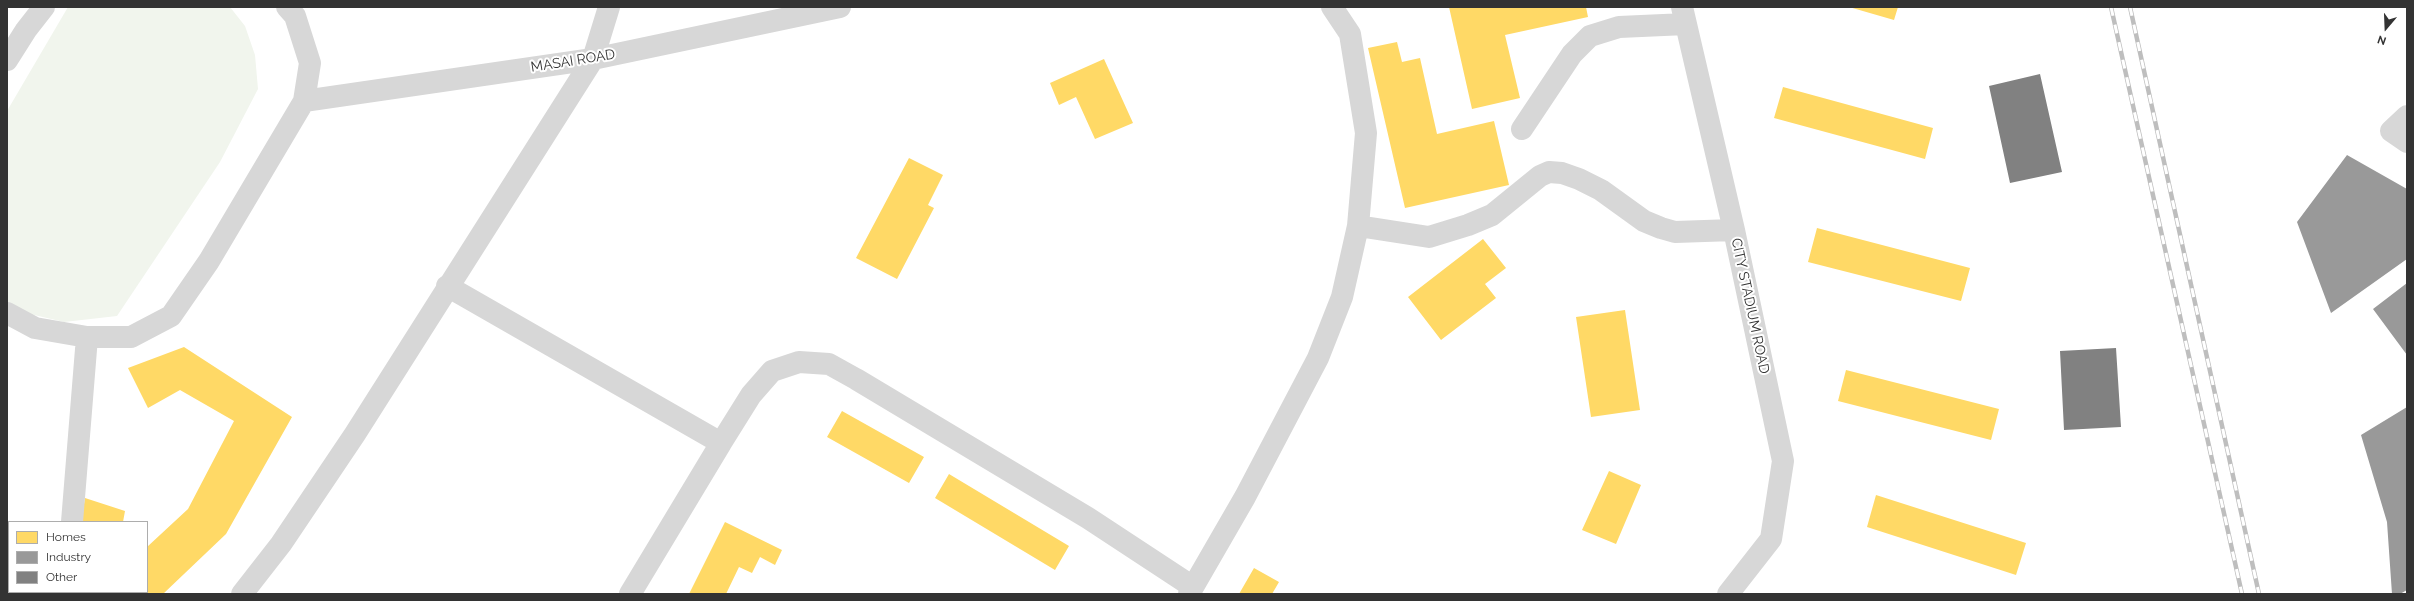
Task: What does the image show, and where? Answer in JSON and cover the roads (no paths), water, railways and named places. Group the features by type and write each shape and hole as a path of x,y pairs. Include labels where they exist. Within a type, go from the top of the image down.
{"street":[{"path":"7,60 26,30 44,7"},
{"path":"7,313 35,328 87,337 131,337 171,316 209,261 304,101 310,63 295,16 287,7"},
{"path":"242,594 281,544 355,434 447,286 593,59 609,7"},
{"name":"MASAI ROAD","path":"304,101 593,59 840,7"},
{"path":"630,594 720,443 751,395 772,371 799,362 829,364 856,379 1088,518 1191,590 1245,497 1318,358 1342,297 1358,226 1366,133 1350,34 1332,7"},
{"path":"1522,129 1572,54 1590,36 1619,27 1684,15"},
{"name":"CITY STADIUM ROAD","path":"1684,15 1734,230 1783,461 1771,539 1728,594"},
{"path":"2407,116 2391,131 2407,142"},
{"path":"1358,226 1419,237 1429,237 1468,225 1492,215 1540,176 1549,172 1562,173 1579,179 1608,195 1644,220 1661,228 1675,232 1734,230"},
{"path":"447,286 720,443"},
{"path":"72,521 87,337"}],"railway":[{"path":"2111,7 2242,594"},
{"path":"2130,7 2259,594"}]}
